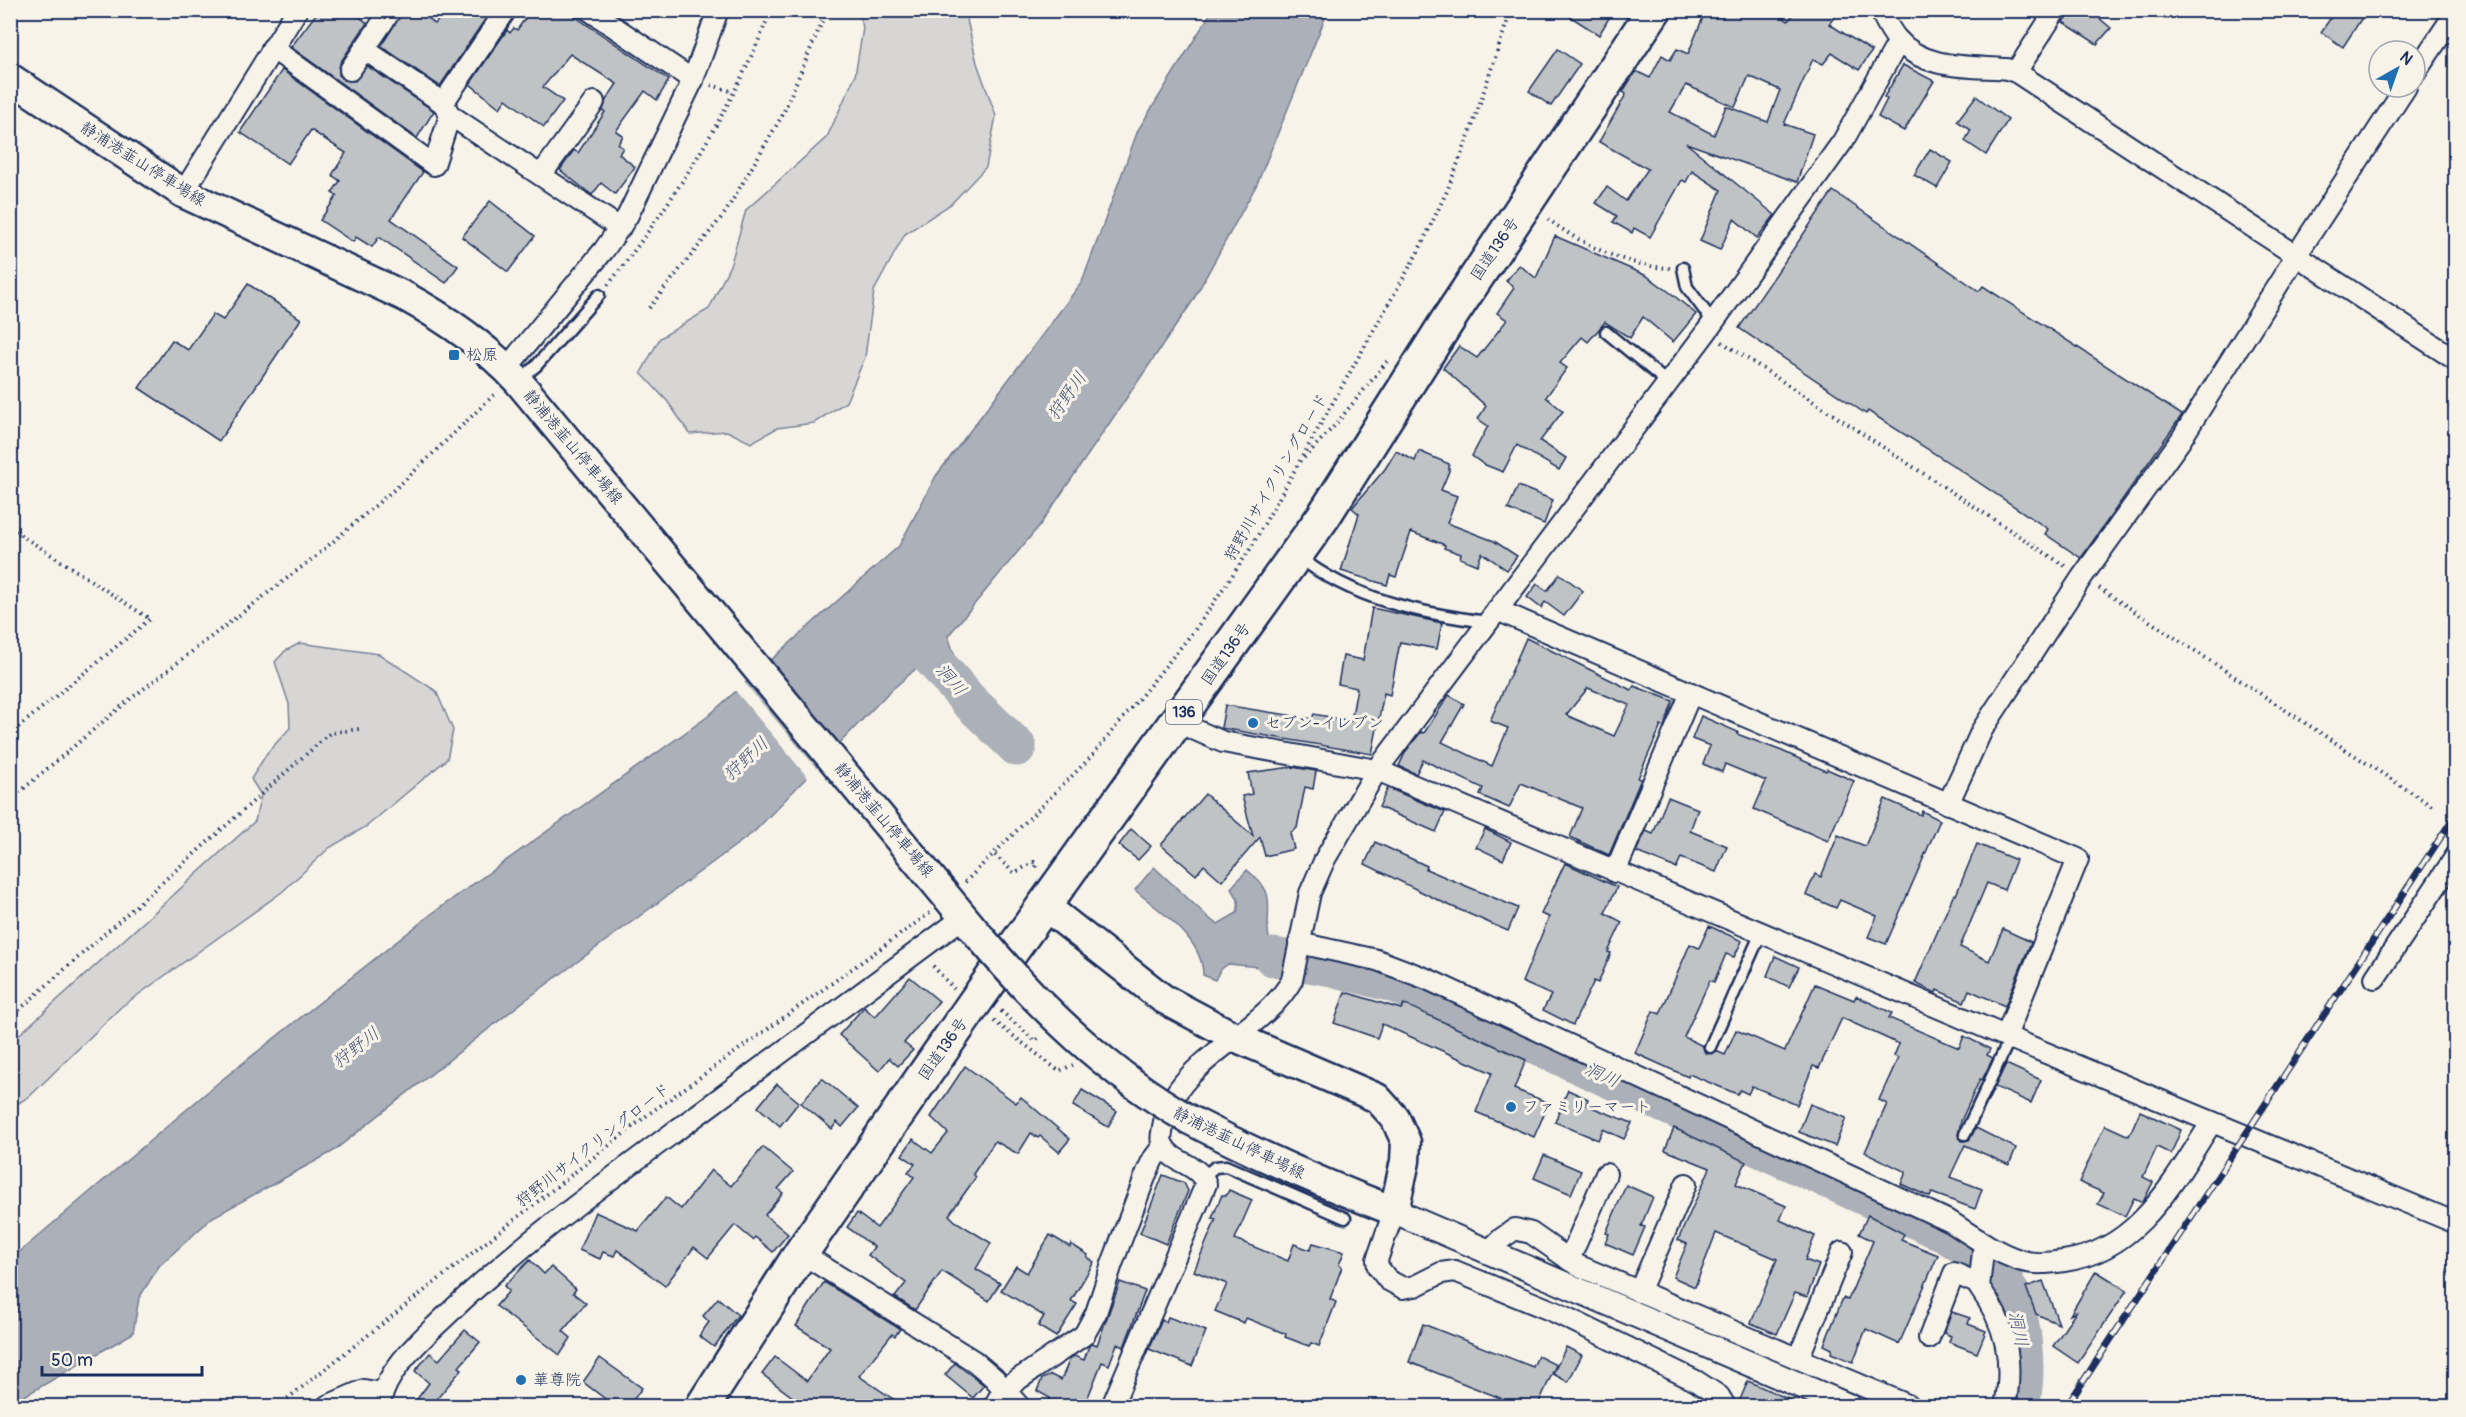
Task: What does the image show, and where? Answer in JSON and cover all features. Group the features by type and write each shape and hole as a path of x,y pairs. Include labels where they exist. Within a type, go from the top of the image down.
{"highway":[{"name":"国道136号","path":"703,1407 801,1253 1323,517 1467,292 1654,10"}],"main road":[{"name":"静浦港韮山停車場線","path":"10,78 183,193 406,297 440,316 467,335 511,383 943,896 1020,984 1083,1044 1109,1067 1154,1100 1188,1119 1332,1188 1394,1211"},
{"path":"1045,906 1162,998 1235,1037 1368,1093 1384,1106 1395,1118 1406,1142 1405,1161 1394,1211"}],"street":[{"path":"183,193 297,10"},
{"path":"350,70 391,10"},
{"path":"272,48 434,165 447,109 506,10"},
{"path":"589,10 693,80"},
{"path":"511,383 620,228 693,80 718,10"},
{"path":"1880,10 1899,41 1935,63 2007,69 2016,72 2456,360"},
{"path":"2016,72 2056,10"},
{"path":"2427,55 2456,12"},
{"path":"1112,1407 1206,1184 1204,1176 1163,1146 1161,1139 1164,1123 1176,1095 1204,1063 1274,1004 1292,980 1310,893 1325,859 1377,770 1710,327 1843,141 1899,41"},
{"path":"364,49 620,228"},
{"path":"1948,804 1982,730 2082,577 2180,441 2295,256 2398,99"},
{"path":"542,175 594,102"},
{"path":"1493,616 1691,693 2079,860 2008,1037"},
{"path":"1615,872 1691,693"},
{"path":"1177,722 1223,742 1377,770 2008,1037 2456,1223"},
{"path":"2375,978 2456,856"},
{"path":"327,1407 364,1390 380,1400 394,1372 417,1344 481,1282 548,1228 662,1141 972,928"},
{"path":"1298,946 1377,960 1427,979 1951,1222 1984,1244 2018,1260 2035,1264 2080,1259 2117,1243 2135,1229 2164,1194 2212,1122"},
{"path":"994,1407 1004,1389 1084,1335 1096,1313 1147,1172 1163,1146"},
{"path":"1569,1260 1606,1174"},
{"path":"1640,1292 1686,1184"},
{"path":"1725,1407 1719,1396 1696,1381 1555,1312 1460,1273 1441,1273 1411,1288 1403,1288 1395,1284 1382,1273 1377,1260 1394,1211 1848,1407"},
{"path":"1488,1252 1515,1229 1532,1233 1569,1260 1910,1407"},
{"path":"1984,1244 1979,1287 1993,1306 2002,1326 2009,1374 2004,1407"},
{"path":"1798,1359 1842,1252"},
{"path":"801,1253 974,1361 1020,1407"},
{"path":"1929,1338 1954,1273 1979,1279"}],"lane":[{"path":"1683,268 1687,288 1710,327"},
{"path":"511,383 536,366 599,295"},
{"path":"1606,332 1668,383"},
{"path":"1296,555 1334,582 1394,604 1493,616"},
{"path":"1710,1047 1761,933"},
{"path":"1965,1134 2008,1037"},
{"path":"1204,1176 1215,1167 1226,1166 1345,1218"}],"path":[{"path":"599,295 677,192 734,92 771,10"},
{"path":"649,308 725,213 782,116 827,10"},
{"name":"狩野川サイクリングロード","path":"278,1407 650,1113 995,855 1092,756 1194,631 1249,551 1418,252 1447,191 1475,120 1511,10"},
{"path":"1961,10 1966,15"},
{"path":"1543,215 1562,230 1612,255 1659,268 1683,268"},
{"path":"1710,327 2082,577 2435,808"},
{"path":"1299,463 1336,424 1395,352"},
{"path":"10,800 129,700 316,556 403,482 511,383"},
{"path":"10,528 150,619 10,734"},
{"path":"10,1018 330,733 359,729"},
{"path":"995,855 1014,873 1034,862 1037,865 1032,875"},
{"path":"940,958 933,966 959,994"},
{"path":"996,1007 1035,1041 1043,1033"},
{"path":"989,1017 1059,1071 1075,1064"}],"shaded area":[{"path":"859,11 965,11 977,63 996,116 986,167 951,204 905,234 874,291 865,357 846,402 814,423 777,428 751,443 727,431 690,434 668,402 641,373 660,338 709,309 731,263 746,210 827,137 855,76 863,28"},
{"path":"300,643 379,654 436,691 453,730 447,759 367,826 329,848 282,892 121,1007 30,1096 11,1108 11,1042 255,821 261,795 251,779 267,753 290,728 289,704 275,662 285,651"}],"water":[{"name":"狩野川","path":"1212,11 1328,11 1257,184 1192,302 1040,525 948,636 961,674 950,685 918,667 888,693 754,832 524,1001 332,1152 213,1217 159,1266 139,1298 133,1333 11,1404 10,1260 219,1082 434,912 707,717 899,546 936,476 1082,282 1138,130"},
{"path":"1154,867 1218,924 1237,913 1238,900 1231,888 1247,870 1266,891 1269,908 1268,935 1276,949 1300,956 1327,957 1325,973 1228,964 1220,970 1215,980 1203,975 1196,949 1188,938 1168,917 1135,890"}],"pier":[{"path":"743,681 818,770 809,779 734,689"}],"building":[{"path":"319,10 351,10 367,23 340,63 339,75 344,80 355,81 367,66 434,111 417,138 291,47"},
{"path":"404,10 418,10 435,24 447,10 483,10 488,15 440,86 381,46"},
{"path":"531,10 565,10 669,80 657,100 645,91 616,131 623,136 618,144 623,148 619,154 635,167 615,194 601,183 592,195 560,170 574,150 578,153 605,112 603,110 606,100 617,84 570,54 543,87 563,101 544,127 506,99 500,108 470,84 507,30 510,33 514,28 517,30"},
{"path":"1560,10 1596,10 1609,18 1599,35"},
{"path":"1706,10 1773,10 1788,21 1797,10 1840,10 1829,24 1872,51 1859,70 1832,53 1823,64 1813,59 1784,124 1813,134 1797,182 1686,143 1775,215 1757,238 1734,219 1720,250 1700,241 1721,190 1692,171 1686,182 1682,180 1650,237 1634,228 1632,233 1613,222 1617,216 1596,203 1607,187 1626,201 1648,169 1599,142 1626,94 1623,92 1627,85 1636,71 1650,78 1662,55 1670,60 1677,49 1688,54","holes":["1749,76 1780,90 1768,122 1726,106 1714,135 1670,112 1686,85 1735,107"]},
{"path":"2070,10 2103,10 2099,18 2111,28 2097,44 2063,22"},
{"path":"2336,10 2367,10 2343,47 2321,32"},
{"path":"1558,49 1580,64 1551,106 1529,91"},
{"path":"1903,65 1934,81 1904,131 1878,117 1887,99 1884,97"},
{"path":"282,70 423,172 391,219 458,266 446,283 379,237 372,247 356,237 353,242 320,220 337,196 332,193 340,181 332,175 346,153 311,130 288,164 240,132"},
{"path":"1976,96 2008,120 1986,155 1965,141 1971,130 1957,121"},
{"path":"1930,149 1952,162 1937,188 1914,175"},
{"path":"1833,191 1979,291 1983,286 2182,415 2081,558 2045,534 2048,529 1868,411 1866,414 1739,328"},
{"path":"490,201 535,236 508,272 462,237"},
{"path":"1555,236 1647,276 1696,314 1673,342 1643,317 1630,338 1605,322 1588,342 1582,337 1560,363 1567,368 1546,397 1563,411 1540,441 1566,458 1559,470 1517,445 1503,472 1483,464 1472,456 1488,426 1478,419 1486,406 1443,368 1459,346 1477,358 1507,320 1497,313 1514,288 1506,281 1519,265 1536,278"},
{"path":"248,284 301,319 219,441 139,388 172,340 188,350 213,314 223,320"},
{"path":"1396,451 1415,461 1419,451 1449,464 1449,471 1441,490 1457,496 1447,523 1494,541 1517,556 1507,570 1482,553 1477,565 1460,558 1461,554 1444,548 1445,545 1411,532 1396,577 1390,575 1387,585 1341,571 1359,514 1352,508 1385,469"},
{"path":"1518,486 1553,500 1544,524 1508,509"},
{"path":"1560,574 1583,591 1564,616 1545,602 1541,608 1527,597 1537,584 1547,591"},
{"path":"1372,608 1442,623 1437,649 1400,642 1390,695 1384,693 1372,754 1221,728 1225,705 1312,719 1314,714 1351,721 1357,688 1338,684 1343,656 1363,660"},
{"path":"1526,638 1631,690 1634,686 1673,701 1664,727 1661,726 1638,778 1641,779 1609,855 1570,837 1582,808 1521,783 1509,808 1480,795 1483,788 1423,760 1416,774 1399,766 1406,751 1421,732 1424,733 1449,695 1464,704 1442,742 1492,766 1508,728 1490,721","holes":["1588,688 1629,705 1614,736 1566,715"]},
{"path":"1701,716 1738,732 1737,734 1854,781 1828,841 1754,809 1766,781 1725,764 1722,772 1703,764 1710,746 1692,739"},
{"path":"1292,767 1316,771 1313,789 1305,787 1297,828 1290,833 1294,849 1265,856 1260,837 1222,881 1204,865 1196,875 1161,845 1205,794 1253,836 1242,796 1252,794 1248,773"},
{"path":"1388,788 1445,812 1436,832 1379,807"},
{"path":"1668,797 1698,809 1690,831 1727,846 1716,872 1681,858 1676,868 1636,852 1646,831 1653,834"},
{"path":"1885,799 1921,815 1922,811 1940,820 1886,944 1868,937 1877,916 1840,900 1836,908 1806,895 1815,874 1821,877 1838,835 1865,846"},
{"path":"1131,829 1151,846 1138,860 1119,845"},
{"path":"1485,829 1511,842 1503,860 1476,847"},
{"path":"1375,842 1427,866 1426,869 1518,908 1508,931 1365,864"},
{"path":"1977,844 2016,860 2004,890 1987,883 1960,947 1989,961 2003,929 2031,942 2005,1006 1969,990 1964,1002 1915,983"},
{"path":"1565,863 1617,887 1605,913 1622,922 1608,952 1611,953 1598,983 1594,981 1573,1025 1543,1010 1551,995 1522,982 1549,917 1541,914"},
{"path":"1709,926 1742,941 1734,957 1726,954 1714,982 1710,980 1684,1037 1703,1046 1707,1054 1716,1051 1725,1055 1736,1030 1785,1051 1815,984 1854,1000 1856,996 1892,1013 1889,1018 1959,1048 1964,1036 1990,1049 1987,1055 1993,1058 1982,1080 1980,1079 1961,1121 1958,1135 1962,1141 1969,1140 1976,1128 2016,1148 2009,1165 1965,1145 1950,1177 1982,1189 1975,1209 1932,1193 1930,1197 1901,1184 1906,1172 1865,1152 1887,1104 1879,1100 1898,1058 1894,1056 1899,1044 1842,1018 1819,1068 1813,1066 1797,1105 1752,1086 1748,1094 1740,1090 1737,1094 1689,1074 1688,1077 1635,1053 1653,1011 1660,1014 1690,944 1699,948"},
{"path":"1775,956 1799,967 1789,987 1767,976"},
{"path":"910,977 939,1001 904,1043 913,1050 898,1066 889,1058 879,1071 839,1035 864,1007 875,1017"},
{"path":"1345,992 1401,1009 1404,1004 1526,1060 1514,1089 1549,1103 1534,1137 1476,1112 1492,1073 1382,1024 1377,1038 1334,1023"},
{"path":"2006,1064 2041,1080 2031,1103 1995,1087"},
{"path":"965,1066 1016,1103 1021,1097 1070,1139 1059,1152 1040,1136 1038,1138 1031,1133 1018,1154 995,1141 973,1174 976,1177 949,1215 991,1243 976,1269 1000,1283 989,1301 942,1271 915,1310 895,1297 906,1283 868,1255 874,1247 847,1227 857,1213 877,1228 914,1177 908,1172 915,1164 902,1155 913,1139 932,1153 948,1133 931,1117"},
{"path":"822,1078 858,1108 842,1127 837,1122 832,1129 801,1103"},
{"path":"777,1084 799,1102 780,1126 758,1107"},
{"path":"1082,1090 1117,1111 1108,1127 1073,1106"},
{"path":"1568,1090 1588,1099 1586,1105 1632,1123 1624,1139 1603,1129 1598,1140 1555,1122"},
{"path":"1810,1104 1846,1118 1835,1146 1799,1132"},
{"path":"2140,1111 2181,1130 2171,1154 2157,1147 2143,1177 2153,1182 2143,1202 2134,1198 2125,1216 2098,1204 2104,1193 2079,1182 2105,1125 2129,1136"},
{"path":"1674,1128 1746,1162 1736,1184 1786,1206 1780,1220 1815,1236 1805,1260 1819,1265 1807,1297 1795,1293 1777,1334 1751,1323 1777,1259 1716,1233 1695,1287 1673,1277 1687,1244 1678,1240 1710,1168 1665,1150"},
{"path":"763,1147 793,1172 778,1189 783,1193 765,1215 788,1234 773,1252 755,1237 753,1240 735,1225 708,1258 694,1247 665,1286 617,1250 614,1256 603,1252 600,1259 579,1250 595,1212 638,1231 666,1197 681,1209 711,1170 731,1186"},
{"path":"1544,1155 1581,1171 1571,1194 1534,1178"},
{"path":"1163,1175 1184,1183 1188,1191 1166,1244 1140,1233"},
{"path":"1626,1185 1653,1197 1641,1226 1645,1227 1633,1255 1605,1243 1609,1234 1606,1233"},
{"path":"1229,1190 1252,1200 1235,1239 1288,1261 1294,1244 1310,1250 1313,1243 1344,1252 1339,1265 1342,1267 1330,1299 1336,1302 1319,1346 1311,1343 1309,1346 1285,1337 1286,1334 1246,1318 1244,1323 1215,1311 1227,1284 1194,1271 1216,1219 1212,1218 1222,1195 1226,1196"},
{"path":"1868,1215 1904,1234 1901,1240 1938,1255 1899,1344 1866,1329 1853,1362 1831,1353 1832,1349 1824,1345 1843,1298 1848,1300 1873,1241 1859,1234"},
{"path":"1050,1235 1070,1247 1071,1244 1088,1255 1087,1257 1094,1262 1071,1301 1077,1304 1056,1337 1038,1326 1044,1316 1001,1290 1016,1266 1027,1273"},
{"path":"530,1260 544,1274 551,1267 576,1289 573,1293 586,1303 563,1331 571,1338 560,1355 496,1306 509,1291 504,1286"},
{"path":"2096,1271 2127,1290 2078,1363 2053,1346 2076,1312 2070,1315"},
{"path":"2043,1281 2059,1324 2036,1314 2026,1287"},
{"path":"824,1282 900,1329 895,1336 892,1334 859,1376 905,1407 806,1407 762,1374 775,1357 807,1381 830,1348 796,1326"},
{"path":"1120,1282 1145,1291 1124,1347 1117,1344 1109,1365 1102,1362 1084,1407 1046,1407 1050,1398 1037,1391 1042,1379 1051,1375 1061,1380 1070,1359 1074,1356 1084,1360 1089,1346 1092,1343 1097,1345"},
{"path":"718,1298 738,1315 714,1347 699,1336 709,1322 703,1316"},
{"path":"1952,1312 1970,1318 1968,1324 1986,1331 1977,1353 1949,1342 1951,1336 1944,1333"},
{"path":"1168,1317 1206,1331 1192,1366 1149,1349 1162,1320 1166,1322"},
{"path":"1423,1324 1533,1367 1538,1356 1556,1365 1537,1407 1523,1407 1409,1362"},
{"path":"465,1330 480,1342 459,1367 462,1369 430,1407 411,1407 429,1383 415,1371 430,1353 439,1360"},
{"path":"1566,1347 1582,1355 1568,1382 1553,1374"},
{"path":"600,1358 642,1388 628,1407 616,1407 583,1382"},
{"path":"955,1363 984,1385 973,1398 945,1375"},
{"path":"1748,1381 1806,1407 1750,1407 1739,1402"}],"waterway":[{"name":"洞川","path":"917,641 969,701 1017,747"},
{"name":"洞川","path":"1273,957 1332,967 1390,982 1482,1020 1943,1232 1989,1265 2009,1291 2019,1323 2024,1359 2020,1406"}],"railway":[{"path":"2067,1406 2456,814"}],"place":[{"name":"松原","path":"454,355"},
{"name":"セブン-イレブン","path":"1253,723"},
{"name":"ファミリーマート","path":"1511,1107"},
{"name":"華尊院","path":"521,1380"}]}
